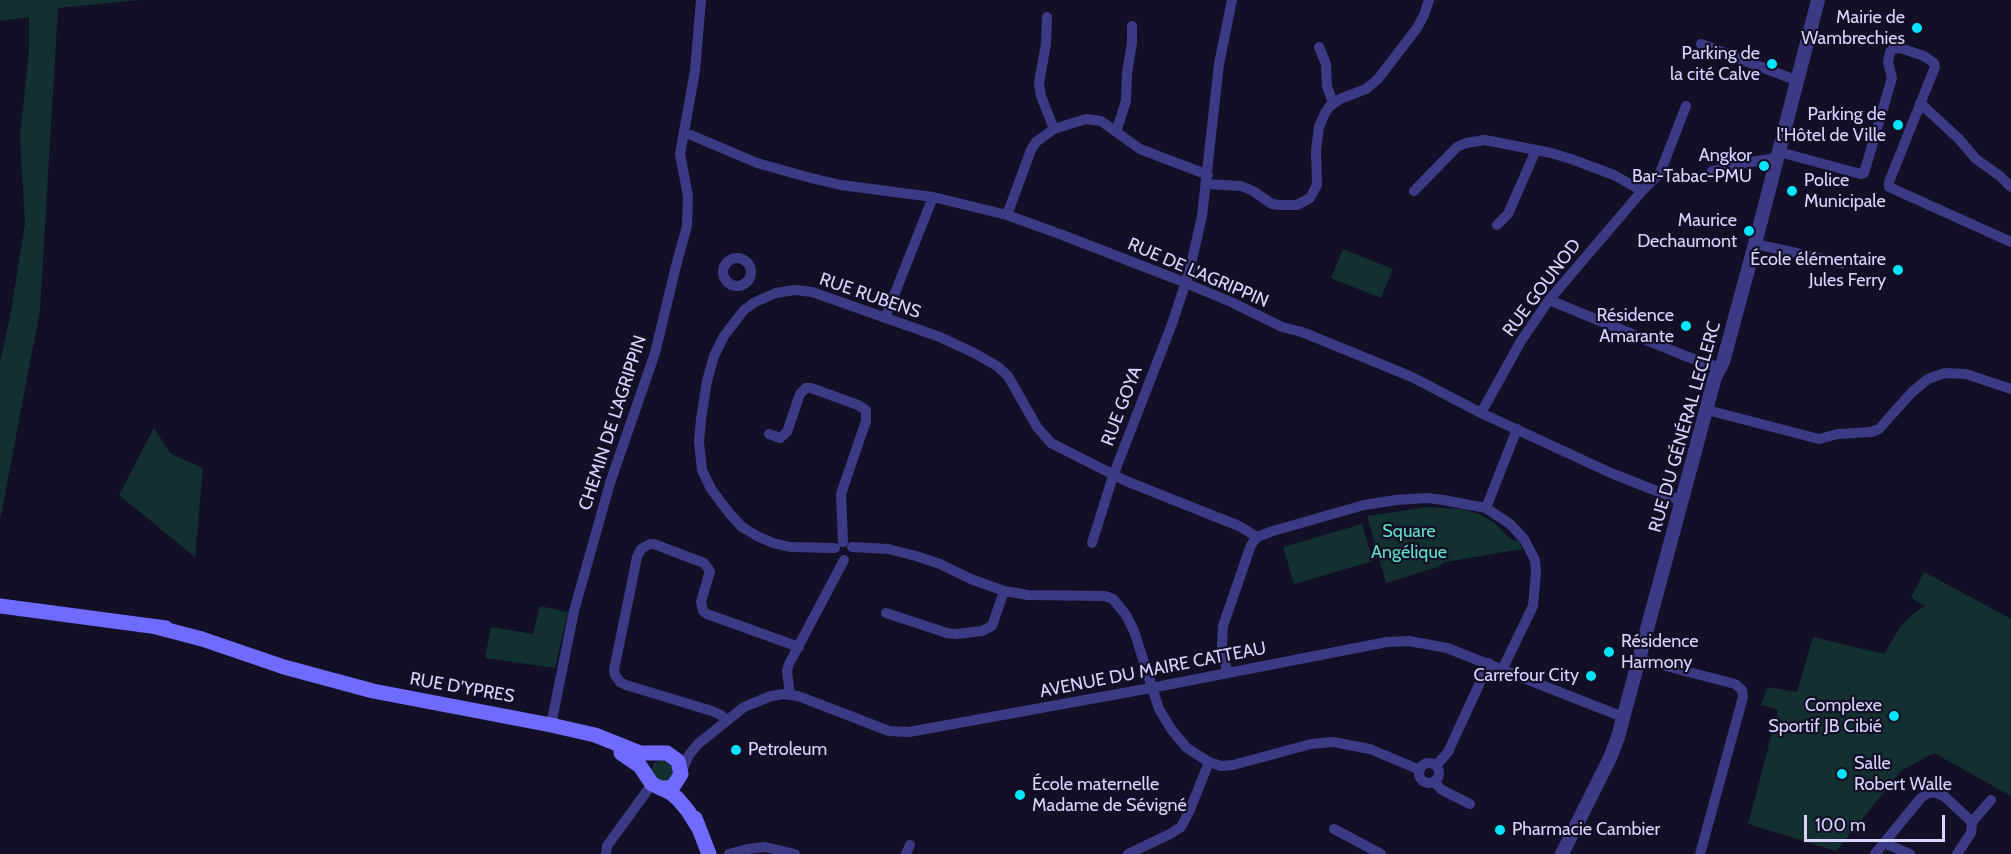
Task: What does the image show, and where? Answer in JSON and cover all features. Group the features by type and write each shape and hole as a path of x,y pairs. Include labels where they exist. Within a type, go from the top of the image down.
{"main road":[{"name":"RUE D'YPRES","path":"0,606 156,627 193,629 243,644 342,683 391,695 551,724 595,735 640,753 664,753"},
{"name":"RUE D'YPRES","path":"575,730 631,758 652,782 678,799 698,827"},
{"path":"664,753 678,761 681,774 674,785 666,788 652,782 646,765 648,760 664,753"},
{"name":"RUE D'YPRES","path":"681,774 709,854"}],"street":[{"name":"CHEMIN DE L'AGRIPPIN","path":"551,724 574,611 607,491 655,353 689,217 688,196 680,154 695,71 701,0"},
{"name":"RUE GOYA","path":"1092,543 1113,476 1172,324 1200,228 1219,64 1232,0"},
{"path":"1007,214 1031,150 1044,135 1078,120 1093,119 1101,121 1140,149 1207,180 1241,186 1272,204 1297,205 1303,202 1310,198 1317,185 1319,127 1325,113 1333,103 1366,89 1378,79 1417,28 1429,0"},
{"name":"RUE DU GÉNÉRAL LECLERC","path":"1562,854 1610,758 1623,717 1715,377 1720,368 1755,244 1818,0"},
{"path":"1047,17 1046,44 1039,83 1041,96 1054,129"},
{"path":"1116,132 1126,101 1132,26"},
{"path":"1701,44 1798,81"},
{"path":"1319,47 1326,63 1327,86 1333,103"},
{"path":"1712,171 1778,155 1861,174 1865,172 1892,78 1888,62 1890,52 1900,48 1924,56 1934,63 1935,67 1889,187 2011,242"},
{"path":"1920,103 1959,139 1976,159 2011,187"},
{"name":"RUE GOUNOD","path":"1481,413 1521,341 1549,300 1642,191 1658,177 1686,106"},
{"name":"RUE DE L'AGRIPPIN","path":"684,132 757,163 811,178 841,185 933,197 1007,214 1185,283 1282,327 1302,332 1412,377 1481,413 1617,476 1682,501"},
{"path":"1414,191 1446,155 1457,147 1466,142 1491,140 1562,156 1622,178 1642,191"},
{"path":"1497,225 1508,213 1536,150"},
{"path":"885,318 933,197"},
{"path":"1755,244 1842,263"},
{"path":"744,284 755,302"},
{"name":"RUE RUBENS","path":"1151,688 1134,631 1126,615 1113,599 1105,596 1028,595 1004,591 940,564 888,549 844,546 790,547 773,543 742,527 704,477 700,453 699,431 712,364 730,326 744,310 755,302 776,293 803,290 939,337 974,353 1002,370 1012,381 1037,427 1047,440 1113,476 1239,526 1257,537"},
{"path":"1549,300 1720,368"},
{"path":"1707,410 1819,439 1838,434 1871,432 1879,429 1912,392 1928,379 1945,373 1966,374 2011,389"},
{"path":"769,434 780,438 787,432 800,394 806,388 858,405 866,410 866,421 841,494 844,546 851,556 844,560 787,668 790,695"},
{"path":"1486,508 1517,429"},
{"path":"1227,672 1222,645 1223,626 1251,545 1257,537 1364,505 1427,498 1486,508 1518,531 1530,550 1536,572 1533,606 1503,668"},
{"path":"727,721 712,711 626,685 620,682 615,675 614,670 633,577 641,549 654,544 704,563 710,571 701,602 707,614 799,647"},
{"path":"886,613 952,634 982,631 992,626 1004,591"},
{"name":"AVENUE DU MAIRE CATTEAU","path":"681,774 689,755 698,744 744,707 756,700 771,696 790,695 889,731 909,732 1387,642 1410,641 1437,645 1503,668 1623,717"},
{"path":"1639,659 1735,684 1742,690 1743,697 1700,854"},
{"path":"1436,766 1448,752 1489,663"},
{"path":"1151,688 1159,710 1187,748 1209,762 1221,766 1233,765 1311,744 1333,742 1370,749 1420,770"},
{"name":"AVENUE DU MAIRE CATTEAU","path":"664,753 698,744"},
{"path":"1128,854 1180,827 1189,812 1209,762"},
{"path":"1436,766 1427,764 1420,770 1420,777 1424,781 1434,782 1442,790 1470,804"},
{"path":"1434,782 1439,775 1436,766"},
{"path":"606,854 607,846 652,782"},
{"path":"1875,854 1920,799 1930,792 1937,792 1944,796 1972,822"},
{"path":"1957,854 1971,833 1972,822 1991,800"},
{"path":"1334,829 1381,854"},
{"path":"1884,843 1910,854"},
{"path":"729,854 765,847 795,854"}],"green space":[{"path":"0,0 139,0 58,8 40,310 0,520 0,362 10,317 25,224 20,135 29,51 29,17 0,21"},
{"path":"1343,249 1393,269 1381,298 1331,278"},
{"path":"154,428 171,454 203,468 195,557 119,495"},
{"name":"Square Angélique","path":"1426,507 1461,509 1479,514 1493,522 1512,540 1519,541 1522,549 1445,562 1438,567 1386,583 1367,516"},
{"path":"1362,524 1373,561 1294,584 1283,547"},
{"name":"Complexe Sportif JB Cibié","path":"1924,572 2011,619 2011,796 1934,753 1902,770 1836,851 1748,824 1778,710 1761,705 1768,687 1797,692 1813,637 1884,654 1900,627 1925,606 1911,598"},
{"path":"540,606 568,612 555,668 485,658 491,627 533,634"},
{"path":"662,759 672,763 675,771 667,782 653,779 651,770 654,763"}],"place":[{"name":"Mairie de Wambrechies","path":"1917,28"},
{"name":"Parking de la cité Calve","path":"1772,64"},
{"name":"Parking de l'Hôtel de Ville","path":"1898,125"},
{"name":"Angkor Bar-Tabac-PMU","path":"1764,166"},
{"name":"Police Municipale","path":"1792,191"},
{"name":"Maurice Dechaumont","path":"1749,231"},
{"name":"École élémentaire Jules Ferry","path":"1898,270"},
{"name":"Résidence Amarante","path":"1686,326"},
{"name":"Résidence Harmony","path":"1609,652"},
{"name":"Carrefour City","path":"1591,676"},
{"name":"Complexe Sportif JB Cibié","path":"1894,716"},
{"name":"Petroleum","path":"736,750"},
{"name":"Salle Robert Walle","path":"1842,774"},
{"name":"École maternelle Madame de Sévigné","path":"1020,795"},
{"name":"Pharmacie Cambier","path":"1500,830"}]}
